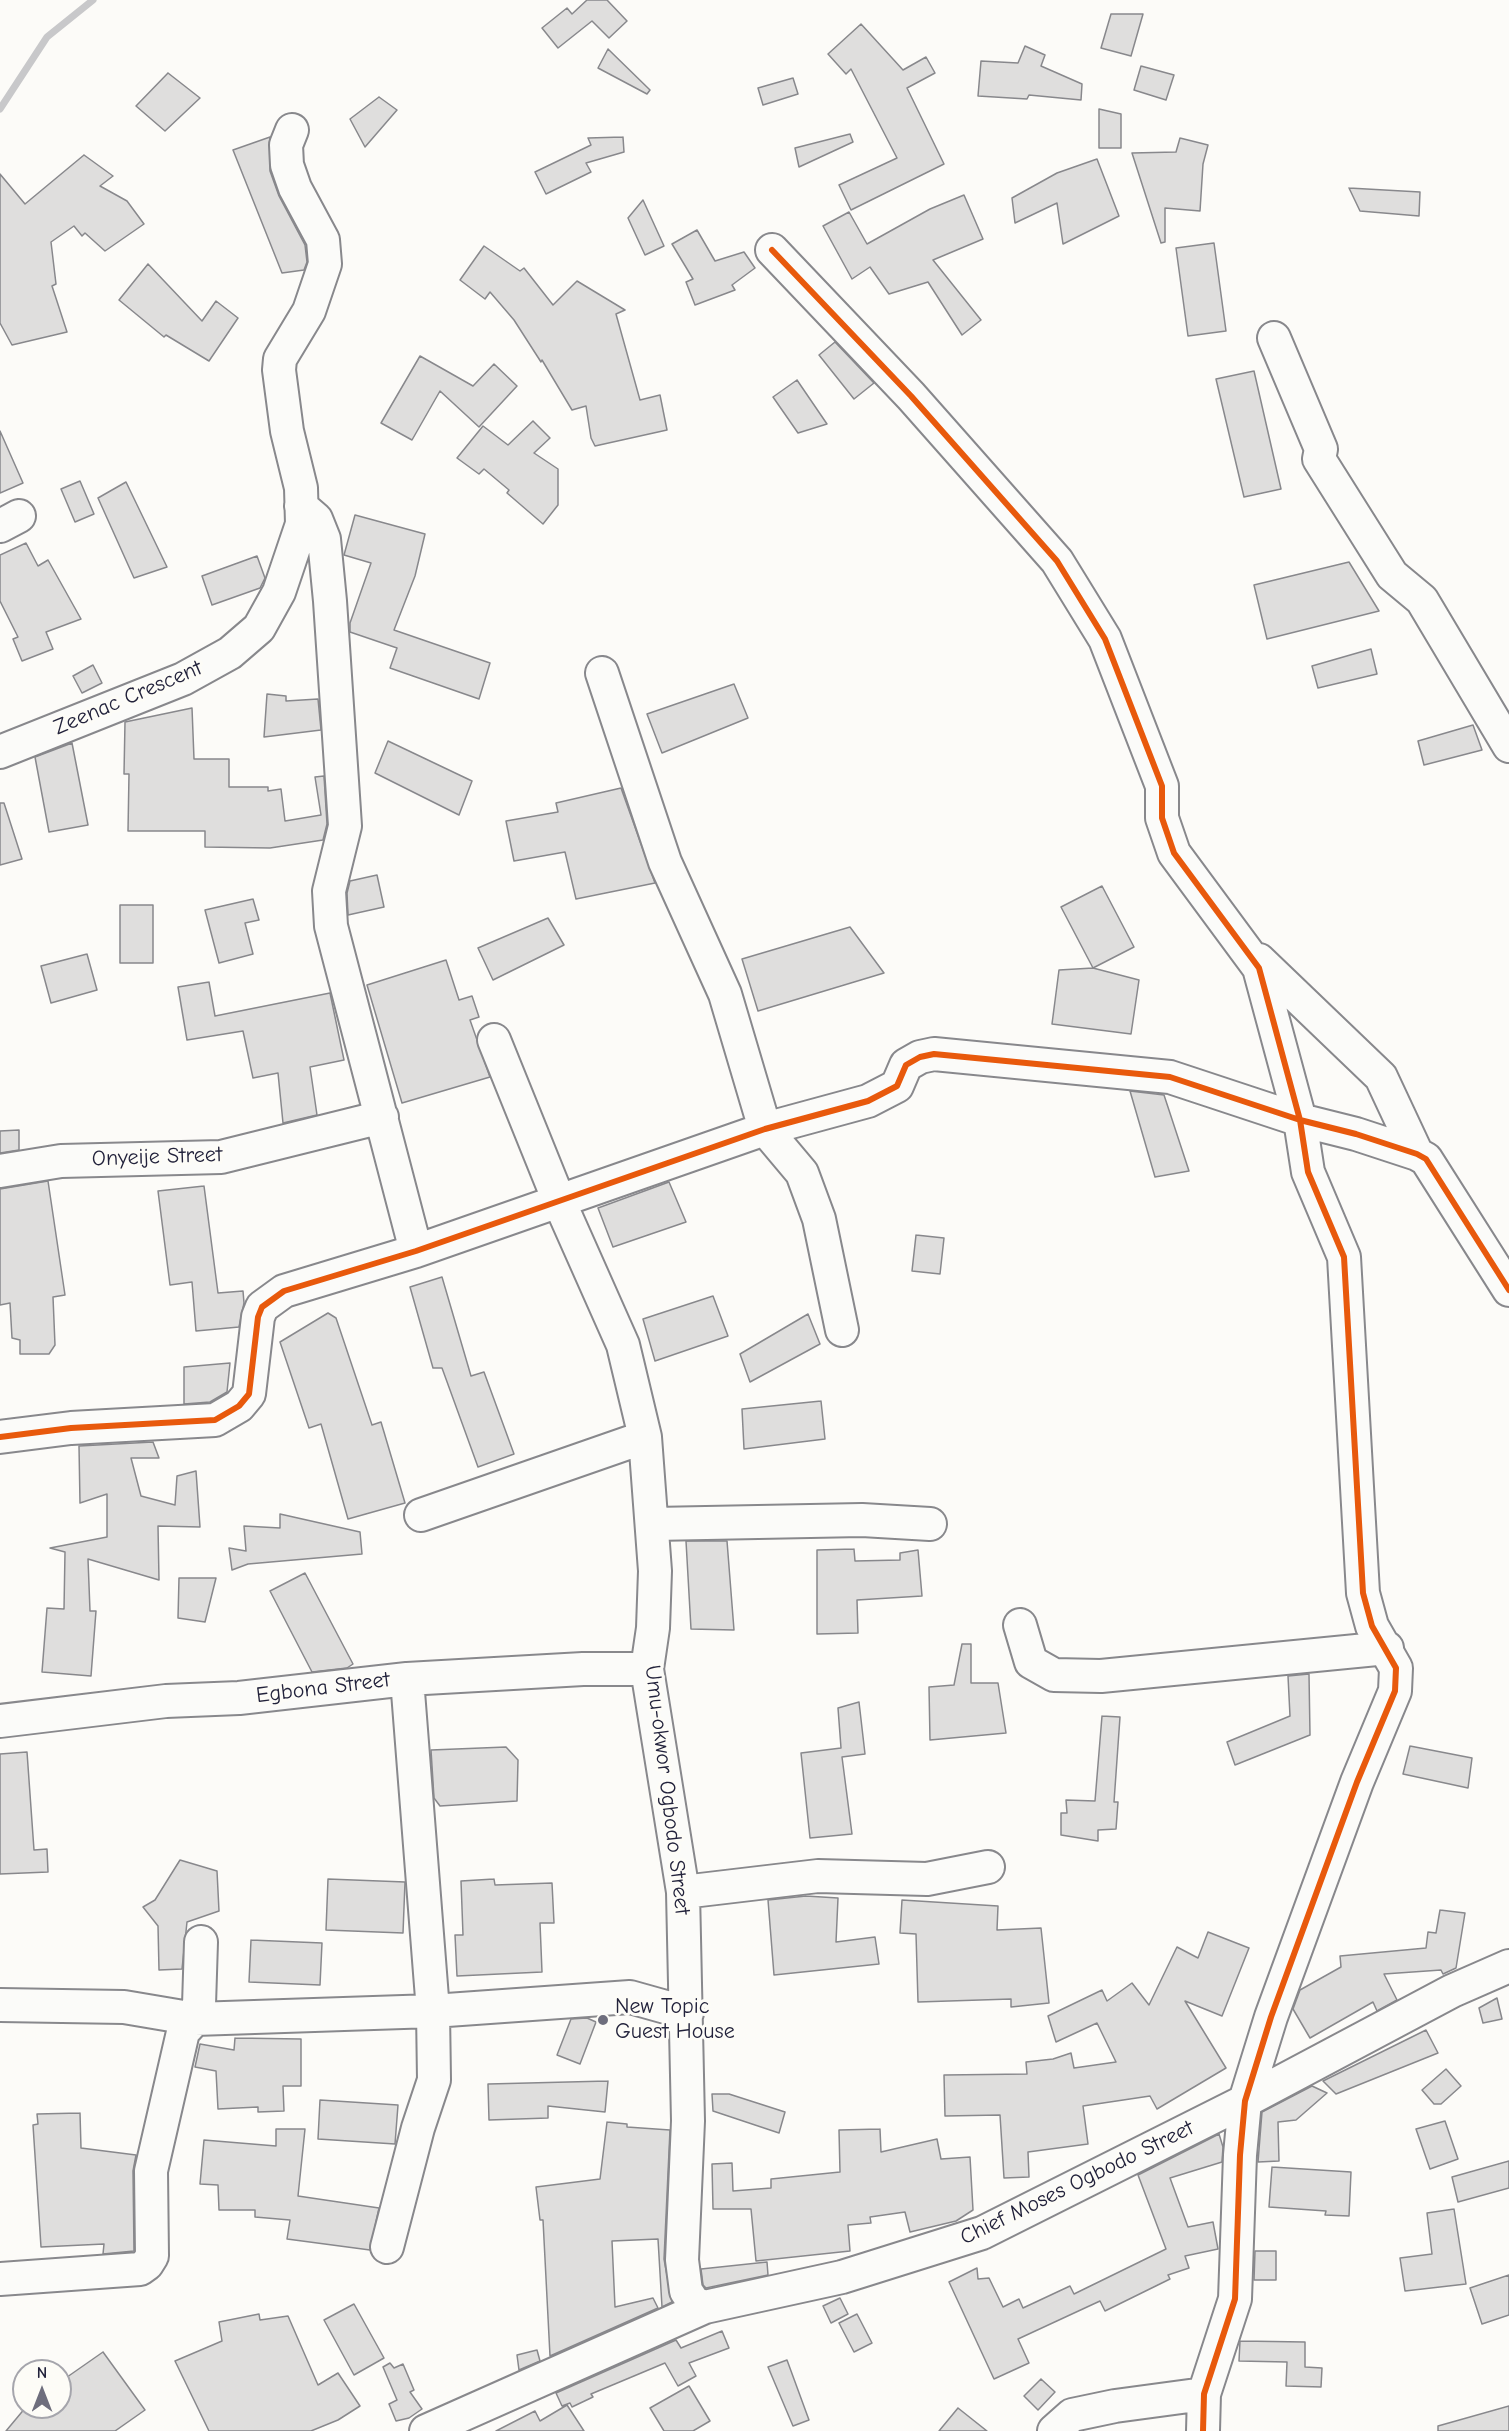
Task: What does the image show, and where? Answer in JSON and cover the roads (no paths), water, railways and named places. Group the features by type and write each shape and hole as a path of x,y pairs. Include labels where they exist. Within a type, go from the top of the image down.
{"street":[{"name":"Zeenac Crescent","path":"0,752 183,679 230,653 259,628 279,592 302,524 301,488 287,431 279,370 280,359 309,311 325,264 326,251 286,165 286,145 292,130"},
{"path":"772,250 911,396 1057,561 1105,639 1162,786 1162,818 1174,853 1259,968 1300,1120 1308,1172 1344,1257 1363,1593 1372,1626 1387,1648 1396,1668 1395,1691 1358,1782 1275,2006 1245,2101 1240,2155 1235,2299 1204,2394 1203,2431"},
{"path":"1274,338 1321,449 1319,459 1392,575 1422,600 1509,746"},
{"path":"301,506 316,519 324,539 330,601 345,826 329,891 331,926 416,1251"},
{"path":"602,673 665,862 725,994 765,1129 802,1173 819,1219 842,1330"},
{"path":"1231,933 1381,1077 1417,1154"},
{"name":"Umu-okwor Ogbodo Street","path":"494,1040 559,1201 623,1345 645,1437 654,1524 655,1583 647,1669 683,1892 688,2121 682,2260 686,2291 694,2303 705,2307"},
{"path":"0,1437 71,1428 215,1420 239,1406 249,1394 258,1317 262,1307 284,1291 416,1251 765,1129 868,1101 897,1086 906,1065 920,1057 934,1054 1170,1077 1300,1120 1356,1134 1417,1154 1426,1159 1509,1290"},
{"name":"Onyeije Street","path":"0,1171 84,1160 221,1156 382,1117"},
{"path":"421,1515 645,1437"},
{"path":"654,1524 862,1520 930,1524"},
{"path":"1020,1625 1031,1662 1054,1675 1101,1676 1387,1648"},
{"name":"Egbona Street","path":"0,1721 166,1701 238,1698 407,1679 583,1669 647,1669"},
{"path":"387,2247 418,2128 434,2080 433,2011 407,1679"},
{"path":"683,1892 818,1876 927,1879 988,1868"},
{"path":"0,2279 140,2269 152,2256 151,2171 183,2032 195,2019 199,2005 201,1942"},
{"name":"Chief Moses Ogbodo Street","path":"426,2431 705,2307 842,2277 982,2233 1245,2101 1452,1991 1509,1966"},
{"path":"0,2006 124,2007 195,2019 433,2011 630,1997 687,2013"},
{"path":"1054,2431 1072,2415 1115,2406 1204,2394"}],"waterway":[{"path":"0,109 47,37 93,0"}],"place":[{"name":"New Topic Guest House","path":"603,2020"}]}
